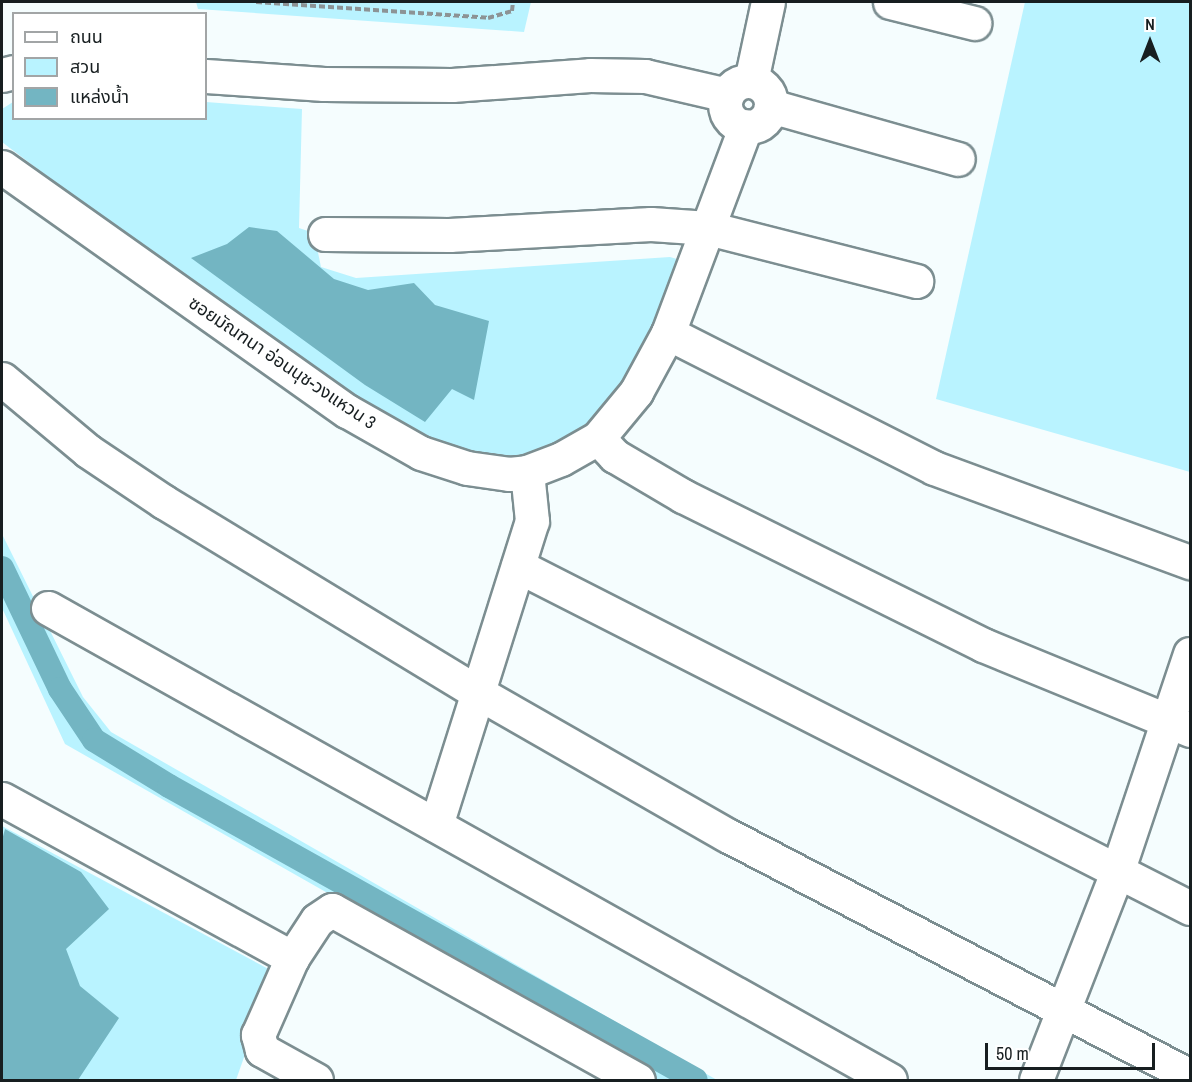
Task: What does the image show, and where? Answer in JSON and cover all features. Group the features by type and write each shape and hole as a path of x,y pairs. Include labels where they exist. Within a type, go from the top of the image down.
{"street":[{"path":"207,76 324,84 452,85 590,75 645,75 739,88 766,90 771,106 765,119 746,126 728,116 739,88 768,2"},
{"path":"890,2 974,23"},
{"path":"771,106 958,159"},
{"name":"ซอยมัณฑนา อ่อนนุช-วงแหวน 3","path":"2,167 347,411 421,453 467,468 509,474 527,472 561,459 598,438 636,392 668,333 746,126"},
{"path":"325,234 449,235 651,224 708,228 916,281"},
{"path":"668,333 934,468 1191,562"},
{"path":"2,380 88,451 165,502 477,692 727,835 1063,1013 1191,1076"},
{"path":"598,438 615,456 693,501 983,645 1180,726"},
{"path":"436,825 532,521 527,472"},
{"path":"518,566 1117,873 1191,908"},
{"path":"48,608 890,1080"},
{"path":"1036,1080 1117,873 1180,726 1191,654"},
{"path":"2,799 292,958"},
{"path":"316,1080 265,1052 259,1043 259,1031 292,958 321,916 332,910 340,911 638,1080"}],"path":[{"path":"256,2 488,18 512,11 513,2"},
{"path":"367,10 369,2"}],"green space":[{"path":"196,2 531,2 524,32 198,9"},
{"path":"1025,2 1190,2 1190,472 936,399"},
{"path":"207,102 302,109 299,228 314,233 321,267 356,278 670,257 701,266 613,437 499,465 428,441 273,348 2,142 2,109 12,103 12,120 207,120"},
{"path":"2,534 83,697 111,732 717,1080 657,1080 65,744 2,608"},
{"path":"2,826 274,972 236,1080 2,1080"}],"water":[{"path":"249,227 277,231 334,279 368,290 414,283 435,305 489,321 474,400 452,389 425,422 365,385 191,258 227,244"},
{"path":"5,829 81,872 109,909 66,949 80,986 119,1018 78,1080 2,1080 2,840"}],"waterway":[{"path":"2,568 60,689 94,740 169,786 696,1080"}]}
